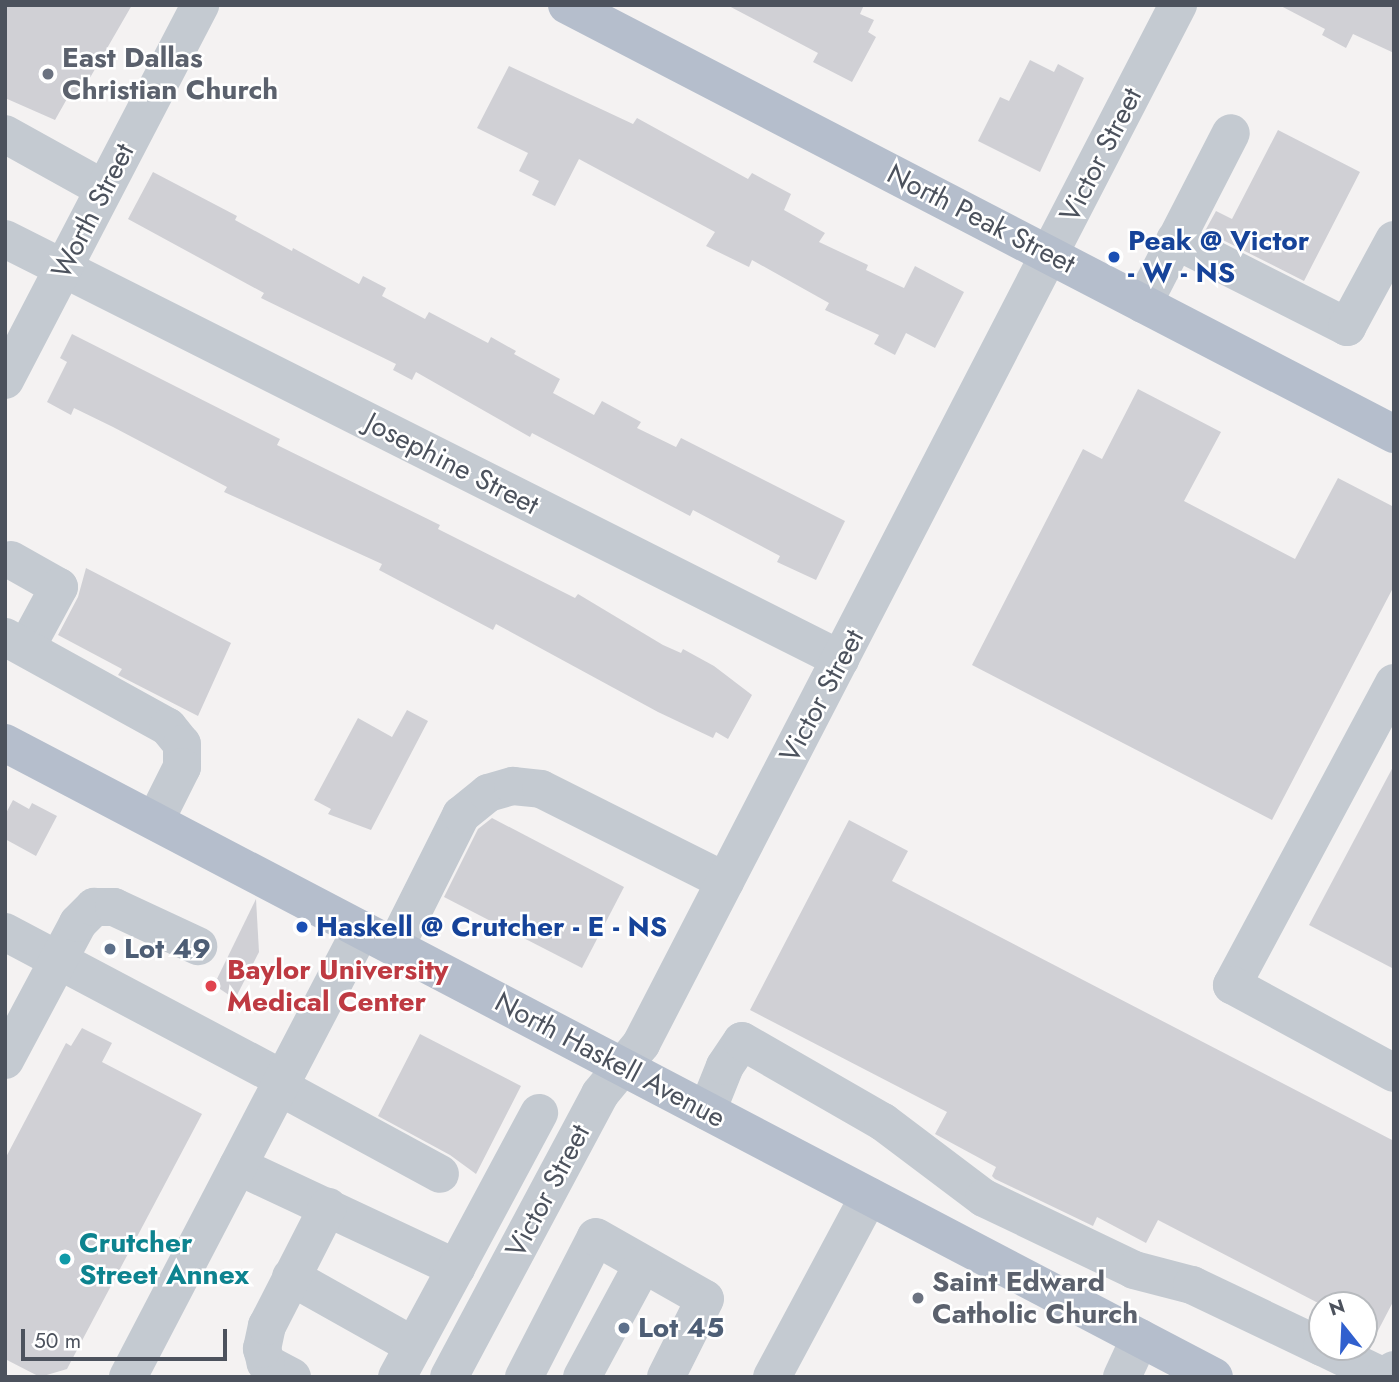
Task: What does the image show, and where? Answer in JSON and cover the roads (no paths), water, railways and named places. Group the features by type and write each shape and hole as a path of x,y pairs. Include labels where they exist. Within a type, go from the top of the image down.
{"main road":[{"name":"North Peak Street","path":"567,5 1394,434"},
{"name":"North Haskell Avenue","path":"5,743 1214,1377"}],"street":[{"name":"Worth Street","path":"5,380 200,5"},
{"name":"Victor Street","path":"449,1377 600,1094 641,1044 1178,5"},
{"path":"1143,304 1231,133"},
{"path":"5,134 104,189"},
{"name":"Josephine Street","path":"5,239 840,659"},
{"path":"1175,240 1347,327 1394,240"},
{"path":"7,562 59,587 15,642 168,727 182,744 182,767 155,821"},
{"path":"1394,683 1232,985 1394,1073"},
{"path":"395,947 461,815 488,793 513,786 541,789 725,881"},
{"path":"9,1046 78,923 94,907 114,907 198,946"},
{"path":"128,1377 361,930"},
{"path":"5,932 59,958 440,1174"},
{"path":"707,1111 725,1066 742,1041 883,1122 984,1198 1135,1270 1192,1285 1308,1340"},
{"path":"291,1277 405,1361 539,1113"},
{"path":"238,1166 456,1268"},
{"path":"772,1377 869,1196"},
{"path":"292,1377 266,1363 262,1349 267,1326 328,1207"},
{"path":"524,1377 596,1237 705,1298 666,1377"},
{"path":"582,1377 643,1264"},
{"path":"1122,1377 1140,1338"},
{"path":"1351,1361 1384,1377 1394,1370"}],"place":[{"name":"East Dallas Christian Church","path":"48,74"},
{"name":"Peak @ Victor - W - NS","path":"1114,257"},
{"name":"Haskell @ Crutcher - E - NS","path":"302,927"},
{"name":"Lot 49","path":"110,949"},
{"name":"Baylor University Medical Center","path":"211,986"},
{"name":"Crutcher Street Annex","path":"65,1259"},
{"name":"Saint Edward Catholic Church","path":"918,1298"},
{"name":"Lot 45","path":"624,1328"}]}
